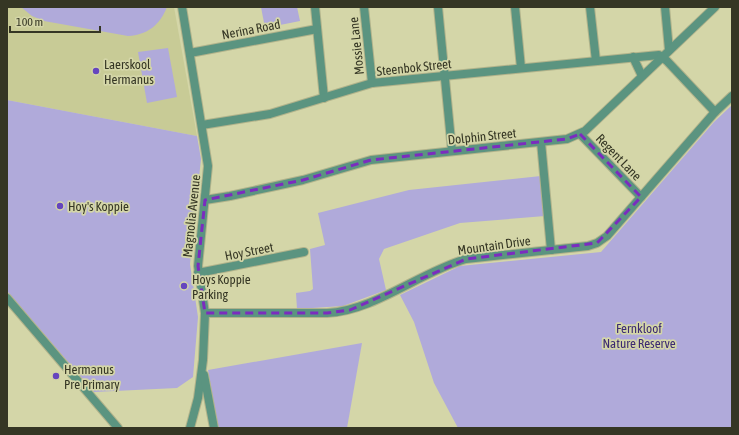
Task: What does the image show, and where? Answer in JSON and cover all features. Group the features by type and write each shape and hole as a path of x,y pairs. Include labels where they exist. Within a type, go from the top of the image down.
{"street":[{"name":"Magnolia Avenue","path":"182,7 208,166 198,273 205,313 202,370 195,412 190,428"},
{"path":"315,7 324,98"},
{"name":"Mossie Lane","path":"364,7 372,84"},
{"path":"438,7 452,151"},
{"path":"515,7 521,68"},
{"path":"590,7 596,61"},
{"path":"665,7 668,50"},
{"name":"Dolphin Street","path":"205,200 303,180 371,160 567,139 580,134 715,7"},
{"name":"Nerina Road","path":"190,53 317,29"},
{"name":"Steenbok Street","path":"202,125 270,114 372,84 633,57 659,55 662,57"},
{"path":"633,57 642,76"},
{"path":"662,57 715,112"},
{"name":"Mountain Drive","path":"205,313 327,314 345,312 459,261 483,257 588,246 602,241 715,112 732,96"},
{"name":"Regent Lane","path":"580,134 641,197"},
{"path":"541,142 551,250"},
{"name":"Hoy Street","path":"198,273 304,252"},
{"path":"7,298 118,428"},
{"path":"202,370 214,428"},
{"path":"195,412 211,414"}],"highlighted area":[{"path":"580,134 641,197 597,243 466,259 350,310 327,313 205,313 198,266 205,200 303,180 371,160 567,139"}],"shaded area":[{"name":"Laerskool Hermanus","path":"7,7 174,7 197,136 7,100"}],"green space":[{"path":"21,7 167,7 161,19 152,28 141,34 128,36 44,21 32,16"},
{"path":"261,7 297,7 300,21 265,28"},
{"path":"168,48 177,97 147,103 138,52"},
{"path":"7,100 197,136 201,159 190,264 198,317 193,377 177,388 94,392 7,291"},
{"name":"Fernkloof Nature Reserve","path":"732,105 732,428 458,428 434,383 414,322 400,295 460,266 601,252 714,122"},
{"path":"541,176 545,216 460,223 384,249 379,259 386,290 343,306 297,309 296,293 310,291 313,289 310,249 325,245 318,213 409,190"},
{"path":"362,343 347,428 218,428 208,370"}],"place":[{"name":"Laerskool Hermanus","path":"96,71"},
{"name":"Hoy's Koppie","path":"60,206"},
{"name":"Hoys Koppie Parking","path":"184,286"},
{"name":"Hermanus Pre Primary","path":"56,376"}]}
